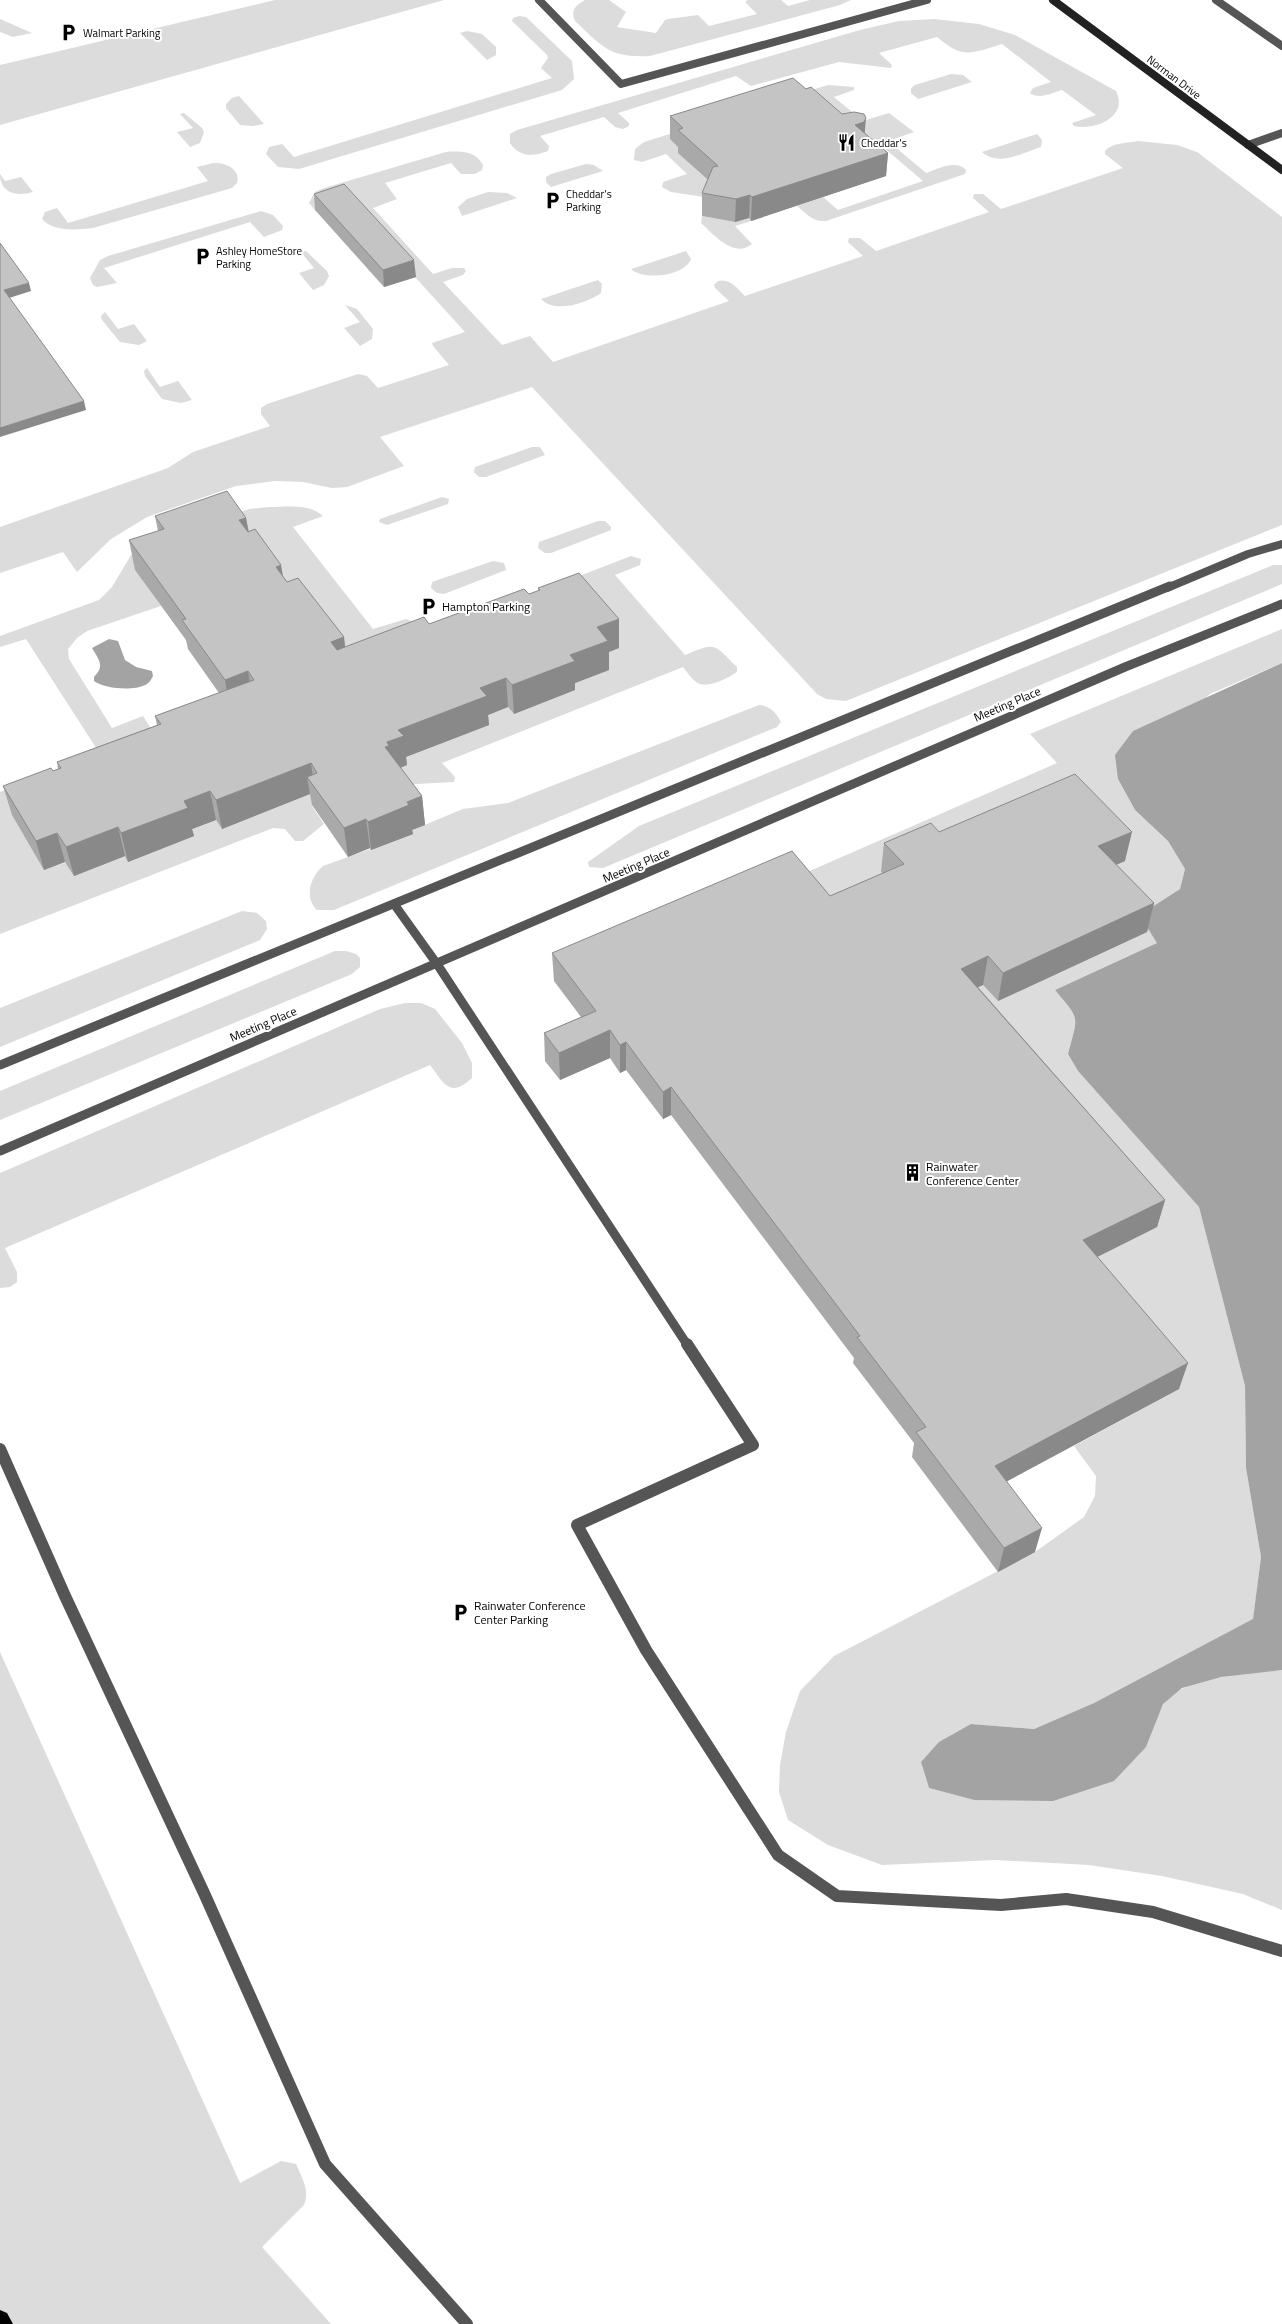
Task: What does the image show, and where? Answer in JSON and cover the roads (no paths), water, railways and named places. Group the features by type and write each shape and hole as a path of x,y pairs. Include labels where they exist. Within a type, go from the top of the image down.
{"highway":[{"path":"0,2320 3,2324"}],"street":[{"path":"539,0 621,84 927,0"},
{"name":"Norman Drive","path":"1054,0 1282,170"},
{"path":"1216,0 1282,46"},
{"path":"1248,145 1282,133"},
{"path":"0,1065 814,734 1248,554 1282,544"},
{"name":"Meeting Place","path":"0,1151 1125,667 1282,604"},
{"path":"394,904 437,964 753,1445 577,1525 646,1650 778,1855 837,1896 1001,1905 1066,1899 1153,1912 1282,1951"},
{"path":"0,1449 65,1596 176,1832 325,2164 467,2324"}],"place":[{"name":"Walmart Parking","path":"69,33"},
{"name":"Cheddar's","path":"847,143"},
{"name":"Cheddar's Parking","path":"552,200"},
{"name":"Ashley HomeStore Parking","path":"202,257"},
{"name":"Hampton Parking","path":"428,606"},
{"name":"Rainwater Conference Center","path":"912,1173"},
{"name":"Rainwater Conference Center Parking","path":"460,1612"}]}
